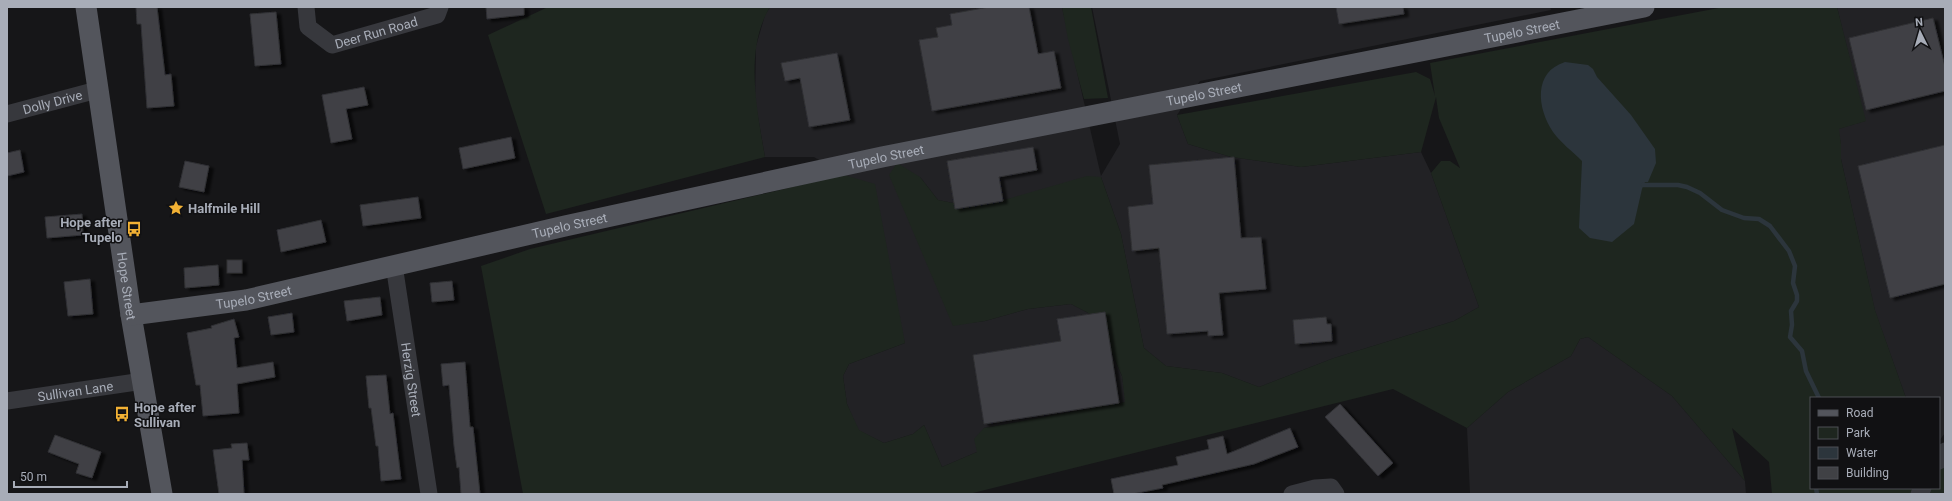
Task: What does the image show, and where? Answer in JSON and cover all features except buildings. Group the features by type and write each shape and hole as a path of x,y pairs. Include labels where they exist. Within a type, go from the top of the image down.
{"main road":[{"name":"Hope Street","path":"86,7 131,315 162,494"},
{"name":"Tupelo Street","path":"131,315 246,300 394,265 882,157 1644,7"}],"street":[{"name":"Deer Run Road","path":"306,7 308,27 332,45 437,15 440,7"},
{"name":"Dolly Drive","path":"7,114 97,90"},
{"name":"Herzig Street","path":"394,265 429,494"},
{"name":"Sullivan Lane","path":"7,401 143,381"},
{"path":"1292,494 1324,487 1331,487 1336,494"}],"shaded area":[{"path":"770,7 1062,7 1101,176 1120,144 1092,7 1550,7 1551,10 1200,81 1177,115 1188,144 1231,157 1301,167 1421,152 1431,173 1479,307 1454,321 1334,358 1259,387 1222,373 1166,366 1144,348 1121,234 1101,177 997,202 968,206 938,200 920,177 953,325 985,321 1028,309 1071,304 1096,317 1122,376 1126,402 984,428 977,452 942,467 924,425 913,434 884,443 858,430 847,404 843,376 849,364 905,343 844,175 814,157 765,157 755,100 756,46 765,15"},
{"path":"1837,7 1945,7 1945,433 1940,440 1940,397 1906,397 1875,311 1841,159 1841,144 1838,129 1865,121"},
{"path":"1588,337 1672,396 1745,481 1746,494 1470,494 1467,428 1508,392 1571,356 1580,339"}],"green space":[{"path":"548,7 770,7 762,24 757,42 755,61 756,100 765,157 546,214 488,35"},
{"path":"1062,7 1091,7 1108,98 1084,99 1068,39"},
{"path":"1724,7 1837,7 1866,121 1839,129 1841,159 1875,310 1906,397 1810,397 1810,489 1940,489 1940,459 1945,461 1945,494 1772,494 1769,462 1732,428 1745,481 1672,396 1588,337 1580,339 1571,356 1508,392 1467,428 1393,389 969,494 523,494 481,266 530,249 844,175 875,184 905,343 849,364 843,376 847,404 859,430 884,443 913,434 924,425 942,467 977,452 974,439 984,428 1125,402 1122,376 1096,317 1071,304 1028,309 985,321 953,326 889,175 897,163 920,177 938,200 968,206 997,202 1087,176 1101,177 1121,234 1144,348 1166,366 1222,373 1259,387 1334,358 1454,321 1479,307 1431,173 1441,161 1450,161 1460,168 1439,118 1436,97 1421,152 1301,167 1231,157 1188,144 1177,115 1416,72 1430,79 1435,96 1430,63"}],"water":[{"path":"1565,62 1588,65 1593,69 1597,77 1631,115 1655,149 1656,163 1648,182 1645,182 1642,189 1634,224 1612,242 1590,238 1579,228 1582,161 1553,132 1548,123 1541,102 1543,82 1547,74 1555,67"}],"waterway":[{"path":"1643,185 1678,185 1687,187 1700,193 1722,210 1744,218 1759,219 1770,226 1789,251 1795,266 1793,283 1797,295 1797,301 1791,311 1792,325 1790,337 1802,351 1806,371 1819,397"},
{"path":"1816,489 1817,494"}],"place":[{"name":"Halfmile Hill","path":"176,208"},
{"name":"Hope after Tupelo","path":"134,229"},
{"name":"Hope after Sullivan","path":"122,414"}]}
